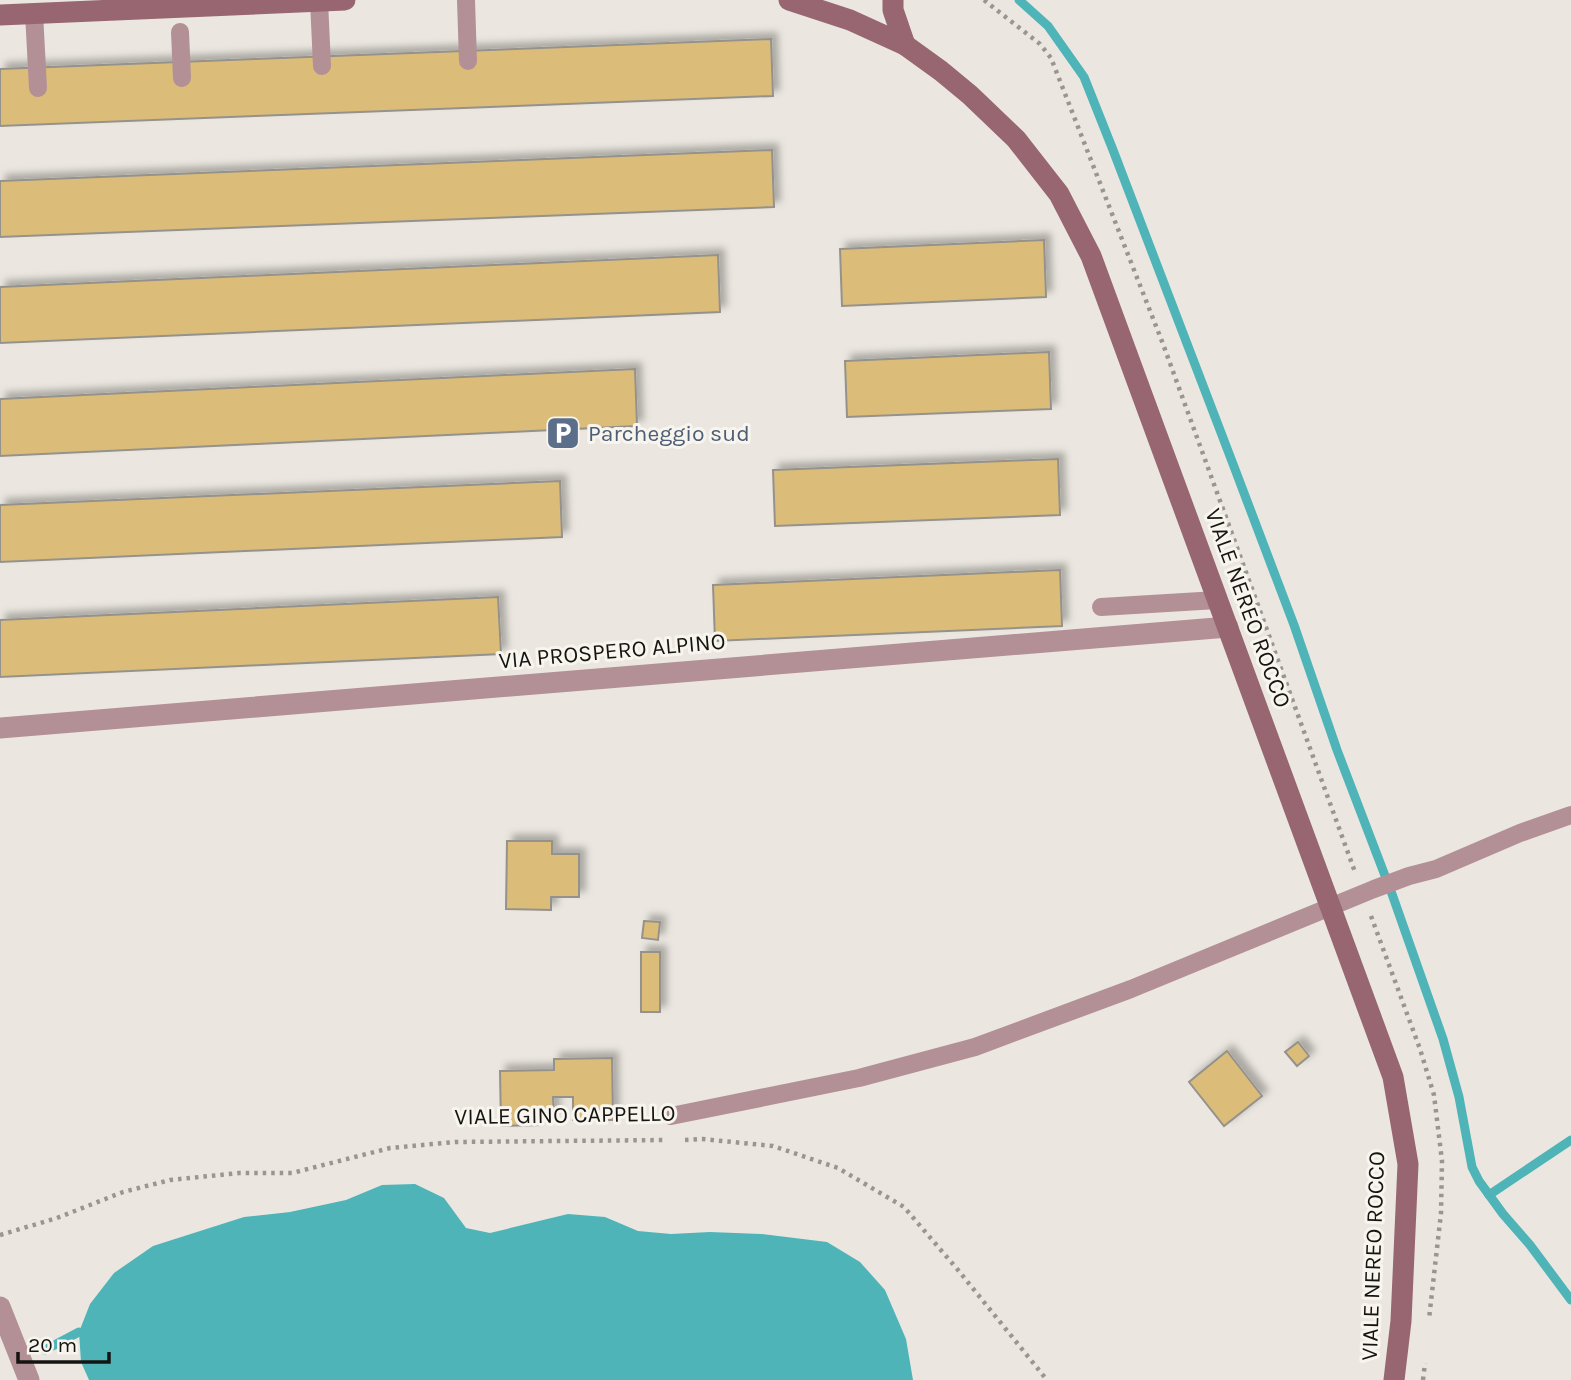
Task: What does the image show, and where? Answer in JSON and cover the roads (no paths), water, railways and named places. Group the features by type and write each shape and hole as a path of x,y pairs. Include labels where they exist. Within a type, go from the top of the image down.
{"street":[{"path":"0,15 345,0"},
{"name":"VIALE NEREO ROCCO","path":"789,0 850,20 905,46 970,95 1016,139 1059,194 1091,256 1393,1077 1408,1164 1401,1321 1394,1380"},
{"path":"893,0 893,10 905,46"},
{"name":"VIA PROSPERO ALPINO","path":"0,727 1228,627"},
{"path":"0,1307 29,1380"}],"lane":[{"path":"466,0 468,61"},
{"path":"319,1 322,66"},
{"path":"34,13 38,88"},
{"path":"180,32 181,78"},
{"path":"1101,607 1217,600"},
{"path":"671,1116 859,1078 975,1047 1131,989 1330,906 1409,876 1436,869 1520,833 1571,815"}],"water":[{"path":"415,1184 444,1198 466,1228 490,1233 568,1214 605,1217 638,1231 671,1234 761,1234 827,1242 860,1262 885,1290 906,1339 913,1380 89,1380 81,1362 79,1332 90,1304 114,1273 153,1246 244,1217 290,1212 346,1200 382,1185"}],"waterway":[{"path":"1019,0 1048,26 1084,77 1113,150 1294,625 1337,750 1392,894 1443,1039 1459,1097 1472,1167 1503,1214 1571,1300"},
{"path":"1489,1195 1571,1140"},
{"path":"45,1350 79,1332"}],"place":[{"name":"Parcheggio sud","path":"563,433"}]}
